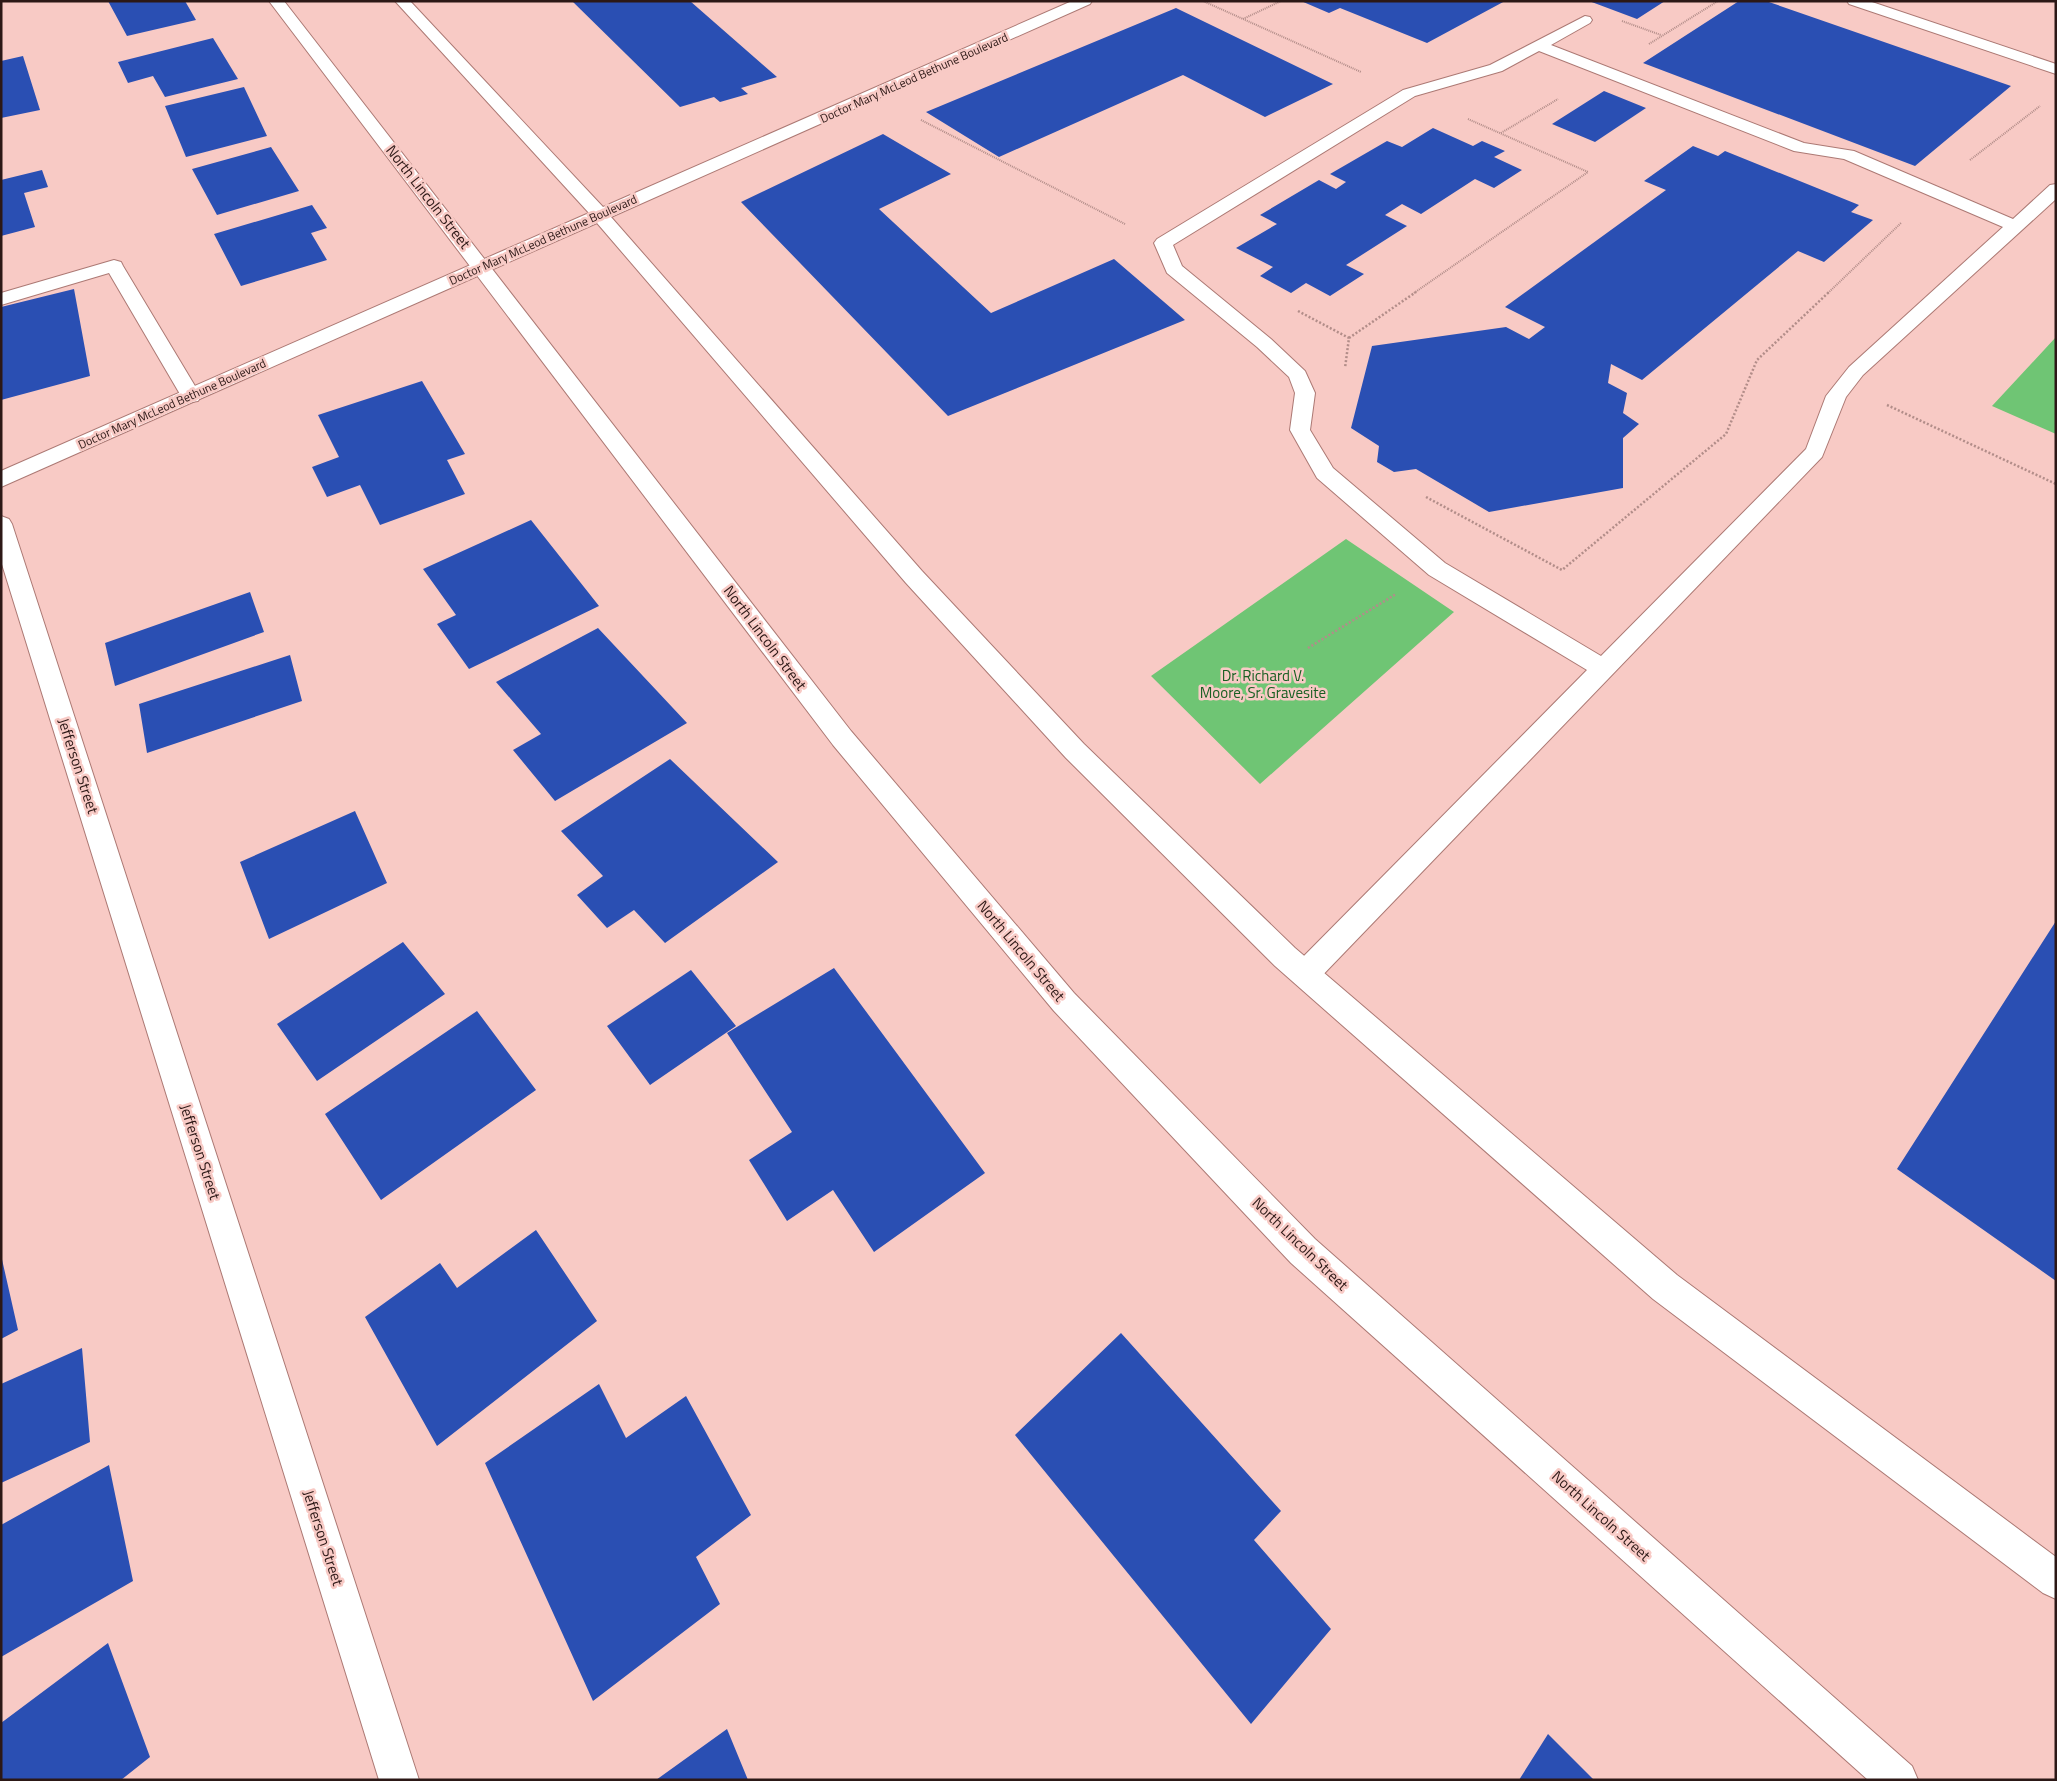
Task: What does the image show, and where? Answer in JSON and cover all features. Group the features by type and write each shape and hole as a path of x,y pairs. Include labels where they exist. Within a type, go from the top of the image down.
{"street":[{"name":"North Lincoln Street","path":"276,1 842,738 1064,1002 1303,1251 1898,1780"},
{"path":"402,1 599,214 914,577 1075,751 1305,974 1665,1287 2056,1580"},
{"name":"Doctor Mary McLeod Bethune Boulevard","path":"1,480 599,214 843,110 1085,1"},
{"path":"1854,1 2056,69"},
{"path":"1585,20 1496,68 1414,90 1163,243 1174,269 1264,343 1298,375 1305,393 1300,430 1325,474 1437,569 1602,668"},
{"path":"1538,45 1800,147 1848,154 2015,226"},
{"path":"1305,974 1814,452 1836,396 1856,371 2056,190"},
{"path":"1,298 114,266 191,396"},
{"name":"Jefferson Street","path":"1,524 399,1780"}],"path":[{"path":"1243,19 1281,1"},
{"path":"1422,494 1562,570 1726,434 1757,360 1950,176 2041,106"},
{"path":"914,116 1163,243"},
{"path":"1344,374 1349,338 1588,172"},
{"path":"1296,311 1349,338"},
{"path":"1844,385 2056,484"},
{"path":"1308,648 1437,569"}],"green space":[{"path":"2056,337 2056,434 1992,406"},
{"name":"Dr. Richard V. Moore, Sr. Gravesite","path":"1346,539 1454,612 1260,784 1151,676"}],"building":[{"path":"108,1 185,1 196,20 127,36"},
{"path":"572,1 690,1 777,77 741,88 748,94 720,102 714,97 680,107"},
{"path":"1301,1 1505,1 1427,43 1340,8 1329,13"},
{"path":"1589,1 1665,1 1637,19"},
{"path":"1739,1 1766,1 2011,86 1915,166 1643,63"},
{"path":"1176,8 1333,84 1265,117 1183,75 999,157 926,112"},
{"path":"213,38 238,79 165,97 153,76 128,83 118,62"},
{"path":"23,56 40,110 1,118 1,61"},
{"path":"244,87 267,136 186,157 165,106"},
{"path":"1604,91 1646,108 1595,142 1552,124"},
{"path":"1433,128 1473,146 1482,141 1505,151 1494,157 1522,170 1494,188 1475,179 1421,214 1402,204 1385,215 1407,226 1346,265 1364,274 1330,296 1306,283 1291,293 1260,276 1273,267 1236,248 1277,224 1260,215 1319,180 1336,189 1346,182 1330,174 1387,141 1402,147"},
{"path":"883,134 951,174 879,209 991,313 1114,259 1185,320 948,416 741,202"},
{"path":"1693,146 1718,156 1725,151 1859,205 1851,212 1873,220 1824,262 1798,251 1642,380 1611,364 1608,383 1627,393 1623,413 1639,424 1623,438 1623,488 1489,512 1416,469 1394,472 1377,462 1379,446 1351,428 1372,346 1506,327 1529,339 1545,327 1505,307 1666,190 1644,181"},
{"path":"271,147 299,191 217,215 192,169"},
{"path":"42,170 48,187 24,193 35,227 1,236 1,180"},
{"path":"312,205 327,228 311,233 327,260 241,286 214,234"},
{"path":"74,289 90,376 1,400 1,307"},
{"path":"422,381 465,454 447,460 465,494 380,525 360,485 327,497 312,467 339,457 318,415"},
{"path":"531,520 599,606 469,669 437,624 456,615 423,569"},
{"path":"250,592 264,632 115,686 105,643"},
{"path":"598,628 687,723 555,801 513,750 541,734 496,682"},
{"path":"290,655 302,701 147,753 139,704"},
{"path":"670,759 778,862 665,943 634,910 607,928 577,895 603,876 561,831"},
{"path":"355,811 387,883 269,939 240,862"},
{"path":"2056,921 2056,1281 1897,1169"},
{"path":"403,942 445,994 317,1081 277,1024"},
{"path":"834,968 985,1173 874,1252 833,1190 787,1221 749,1160 792,1132 727,1033"},
{"path":"691,970 736,1026 650,1085 607,1026"},
{"path":"477,1011 536,1090 381,1200 325,1114"},
{"path":"536,1230 597,1321 437,1446 365,1317 440,1263 457,1288"},
{"path":"1,1255 18,1330 1,1339"},
{"path":"1121,1333 1281,1511 1254,1540 1331,1629 1251,1724 1015,1435"},
{"path":"82,1348 90,1442 1,1483 1,1384"},
{"path":"599,1384 626,1438 686,1396 751,1515 696,1557 720,1604 593,1701 485,1463"},
{"path":"109,1465 133,1581 1,1657 1,1525"},
{"path":"108,1643 150,1757 121,1780 1,1780 1,1723"},
{"path":"727,1729 748,1780 656,1780"},
{"path":"1548,1734 1594,1780 1519,1780"}]}
